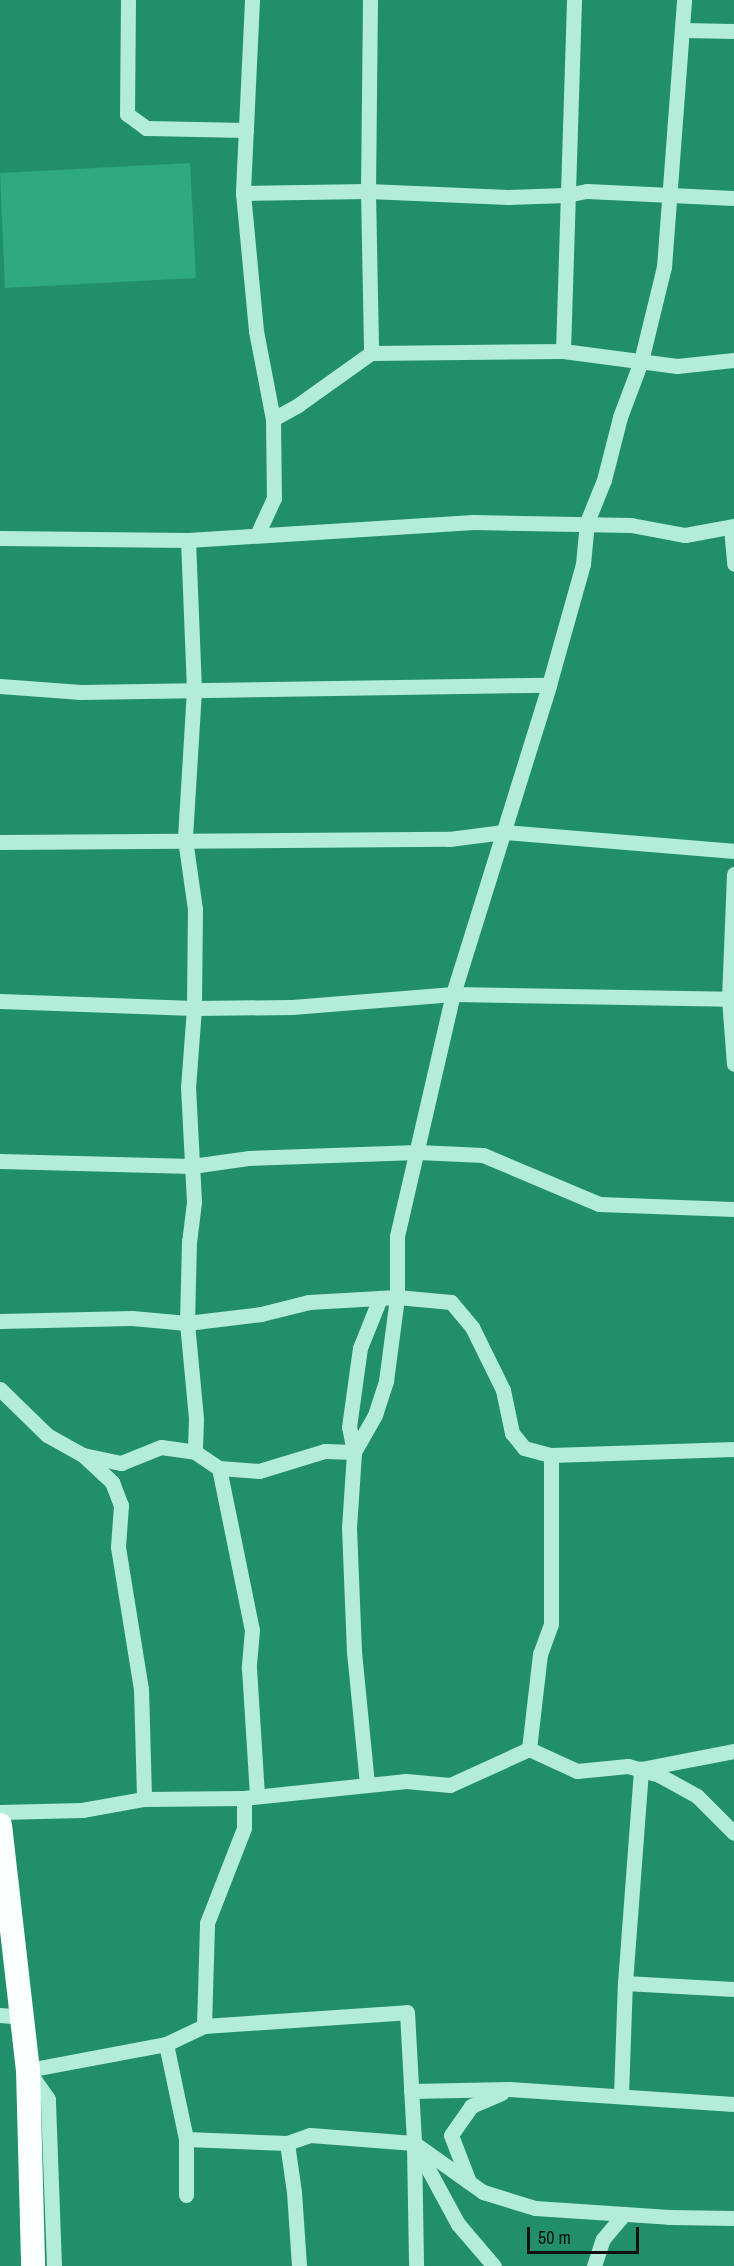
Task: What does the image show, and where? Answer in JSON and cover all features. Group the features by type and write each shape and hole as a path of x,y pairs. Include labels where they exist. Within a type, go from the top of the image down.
{"main road":[{"path":"0,1825 10,2016 28,2070 33,2266"}],"street":[{"path":"128,0 127,114 146,128 246,130"},
{"path":"252,0 243,193 256,331 273,418 274,498 257,535"},
{"path":"370,0 368,191 371,353"},
{"path":"563,351 566,195 574,0"},
{"path":"354,1452 375,1415 386,1381 398,1297 397,1236 453,994 549,685 583,564 587,522 604,480 620,417 641,361 664,267 684,0"},
{"path":"683,30 734,31"},
{"path":"243,193 368,191 508,197 566,195 587,191 734,198"},
{"path":"273,418 298,405 371,353 563,351 677,366 734,360"},
{"path":"0,537 188,540 473,522 587,522 631,525 685,535 733,526 734,564"},
{"path":"188,540 194,690 185,839 195,909 194,1008 188,1087 194,1202 189,1242 187,1323 196,1419 195,1452"},
{"path":"0,686 81,692 549,685"},
{"path":"0,842 449,838 504,832 734,850"},
{"path":"734,874 732,999 734,1064"},
{"path":"0,1001 194,1008 292,1007 453,994 732,999"},
{"path":"0,1161 192,1166 249,1158 418,1152 483,1155 599,1204 734,1209"},
{"path":"0,1321 132,1318 187,1323 261,1314 309,1302 398,1297 451,1302 472,1327 503,1390 512,1433 524,1448 551,1455 734,1449"},
{"path":"367,1784 354,1652 349,1528 354,1452 349,1427 360,1348 380,1298"},
{"path":"0,1389 47,1435 83,1455 112,1482 121,1505 118,1547 141,1689 144,1799"},
{"path":"83,1455 121,1463 162,1447 195,1452 219,1468 259,1470 325,1451 354,1452"},
{"path":"529,1749 540,1654 551,1624 551,1455"},
{"path":"204,2026 207,1923 244,1828 251,1797 249,1668 252,1630 219,1468"},
{"path":"0,1812 82,1810 144,1799 251,1797 406,1781 450,1785 529,1749 577,1771 628,1766 659,1775 697,1796 734,1833"},
{"path":"641,1770 734,1751"},
{"path":"621,2096 625,1983 641,1770"},
{"path":"625,1983 734,1989"},
{"path":"54,2266 48,2099 28,2070 166,2044 204,2026 407,2012 414,2143 416,2266"},
{"path":"166,2044 186,2139 186,2195"},
{"path":"411,2091 509,2089 734,2104"},
{"path":"469,2182 451,2135 471,2106 509,2089"},
{"path":"186,2139 286,2143 310,2135 414,2143 483,2192 534,2208 734,2218"},
{"path":"286,2143 294,2192 299,2266"},
{"path":"414,2143 458,2224 494,2266"},
{"path":"589,2212 603,2238"},
{"path":"594,2266 603,2238 624,2214"}],"green space":[{"path":"190,163 196,278 5,288 0,173"}]}
